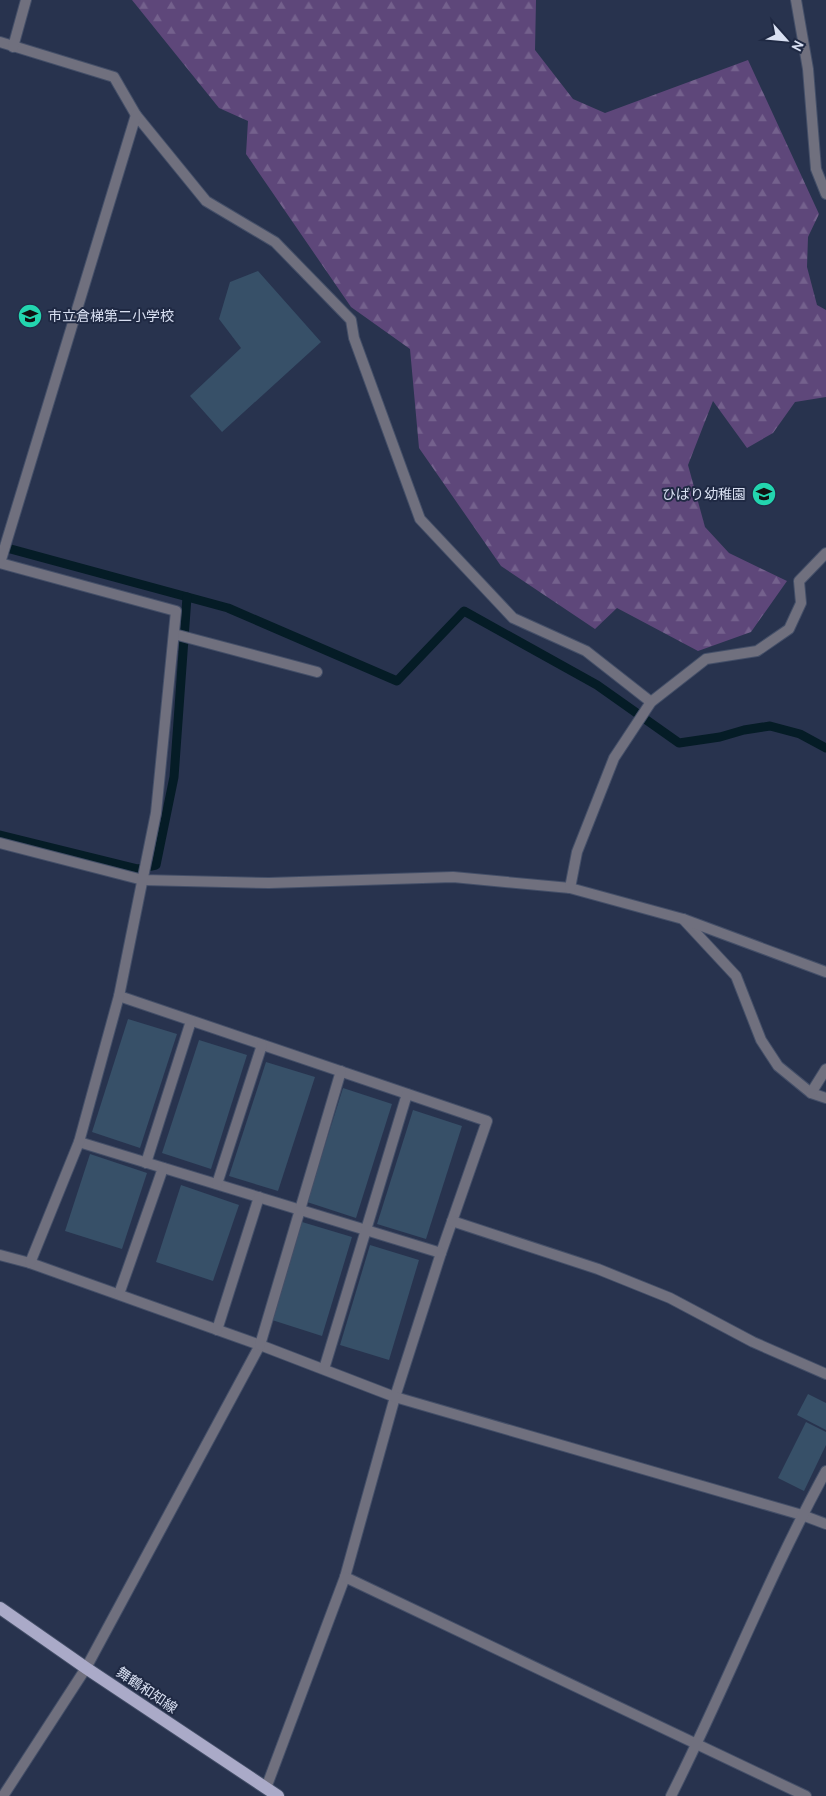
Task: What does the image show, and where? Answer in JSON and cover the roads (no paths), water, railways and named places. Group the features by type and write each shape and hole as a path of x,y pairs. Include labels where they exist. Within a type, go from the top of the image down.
{"main road":[{"name":"舞鶴和知線","path":"0,1608 264,1792 278,1796"}],"street":[{"path":"13,47 26,0"},
{"path":"796,0 808,69 816,169 826,194"},
{"path":"0,42 114,77 136,116 206,201 276,242 351,320 354,338 420,519 512,618 586,651 650,702"},
{"path":"30,1263 79,1142 118,996 156,813 176,612 0,563 136,116"},
{"path":"570,888 576,852 614,758 650,702 706,659 757,650 789,629 801,603 799,581 826,553"},
{"path":"174,634 317,672"},
{"path":"0,843 143,880 269,883 453,877 570,888 683,919 826,972"},
{"path":"683,919 736,976 761,1040 778,1066 810,1093 826,1098"},
{"path":"118,996 487,1121 441,1253 395,1396 345,1577 264,1792"},
{"path":"146,1163 191,1020"},
{"path":"217,1184 262,1045"},
{"path":"810,1093 826,1069"},
{"path":"3,1796 86,1668 260,1345 341,1072"},
{"path":"324,1369 407,1094"},
{"path":"79,1142 441,1253"},
{"path":"118,1294 163,1168"},
{"path":"217,1330 259,1197"},
{"path":"452,1221 598,1269 670,1298 753,1342 826,1374"},
{"path":"0,1254 260,1345 395,1396 802,1515 826,1524"},
{"path":"670,1796 697,1744 802,1515 826,1472"},
{"path":"345,1577 806,1796"}],"waterway":[{"path":"0,546 228,608 397,681 464,611 597,685 679,743 720,737 744,730 770,726 800,734 826,748"},
{"path":"0,835 138,869 156,865 174,777 187,597"}],"place":[{"name":"市立倉梯第二小学校","path":"30,316"},
{"name":"ひばり幼稚園","path":"764,494"}]}
